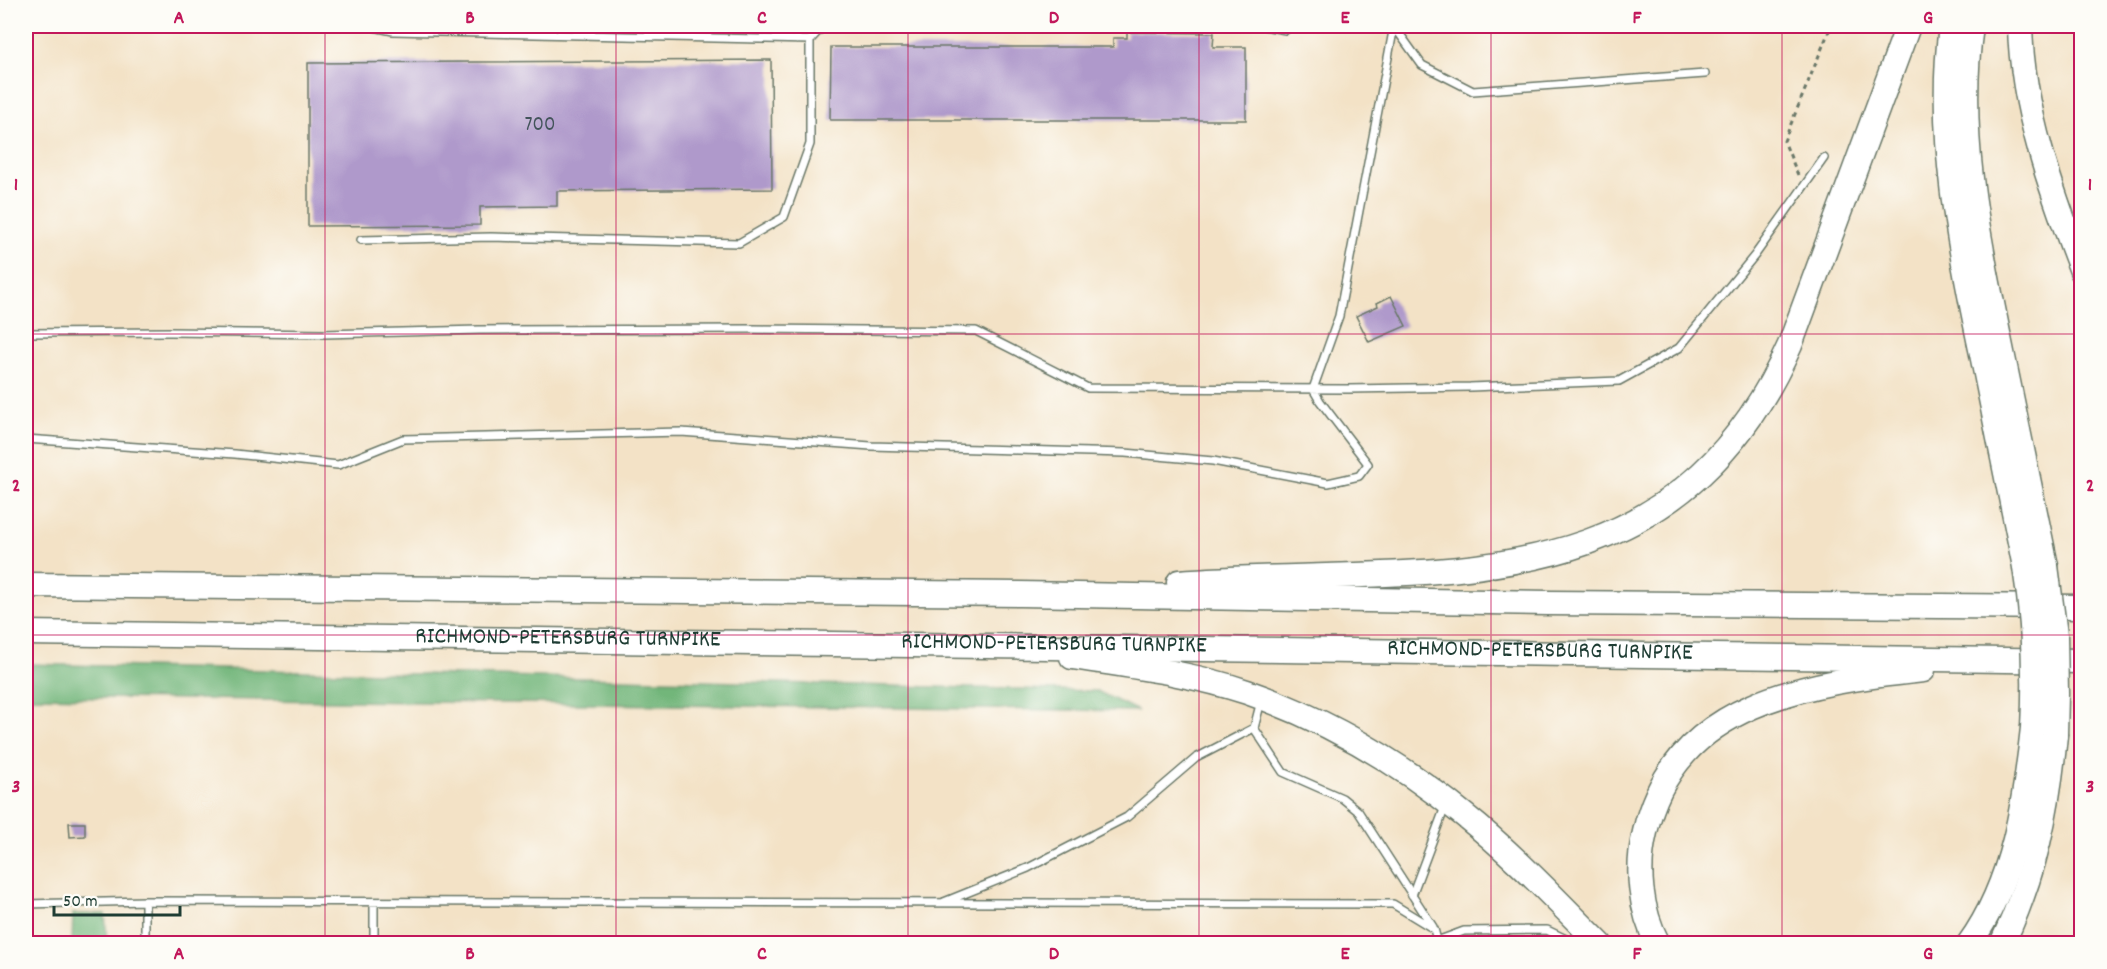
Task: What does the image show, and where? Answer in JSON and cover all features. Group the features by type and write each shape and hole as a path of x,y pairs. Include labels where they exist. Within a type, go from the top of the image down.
{"highway":[{"path":"1020,594 1194,580 1377,575 1474,568 1548,554 1584,543 1644,518 1671,501 1697,479 1740,433 1776,376 1790,345 1908,26"},
{"path":"1951,26 1946,98 1949,172 1964,270 2036,566"},
{"path":"1971,26 1965,100 1970,184 2036,566 2032,609 2044,731 2046,812 2039,845 2017,913 2002,944"},
{"path":"2020,26 2023,75 2029,108 2060,213 2082,271"},
{"name":"RICHMOND-PETERSBURG TURNPIKE","path":"26,585 2082,607"},
{"name":"RICHMOND-PETERSBURG TURNPIKE","path":"26,633 1461,649 2082,662"},
{"path":"930,643 1068,657 1143,668 1206,681 1262,699 1321,724 1396,765 1447,802 1497,843 1600,944"},
{"path":"1658,944 1645,912 1641,881 1642,843 1648,817 1659,791 1684,753 1710,730 1734,714 1756,705 1818,687 1857,679 1926,670 2082,662"},
{"path":"1969,944 1992,903 2006,871 2023,801 2044,731"}],"lane":[{"path":"369,26 393,30 810,40"},
{"path":"654,26 654,37"},
{"path":"797,26 797,40"},
{"path":"361,240 491,237 739,243 784,217 810,144 810,40 823,26"},
{"path":"1264,26 1286,30"},
{"path":"1394,26 1422,64 1473,91 1706,74"},
{"path":"26,439 236,454 338,465 403,439 681,432 871,446 1125,453 1213,461 1328,483 1359,477 1368,464 1313,389 1339,316 1394,26"},
{"path":"26,333 324,334 479,330 753,329 976,332 1088,388 1470,387 1619,381 1679,348 1755,255 1824,158"},
{"path":"941,903 1028,868 1127,817 1196,758 1254,728 1262,699"},
{"path":"1254,728 1283,772 1342,798 1358,811 1434,929 1438,942 1464,931 1547,930 1576,944"},
{"path":"1412,895 1447,802"},
{"path":"26,904 145,901 1393,904 1434,929"},
{"path":"145,901 145,944"},
{"path":"374,902 374,944"}],"path":[{"path":"1803,188 1784,141 1831,26"}],"green space":[{"path":"26,664 1097,691 1138,711 26,697"},
{"path":"73,914 105,914 107,943 72,943"}],"building":[{"path":"1127,32 1214,33 1213,47 1246,47 1246,120 830,120 831,47 1113,47 1113,38 1127,38"},
{"path":"771,60 772,189 557,191 557,206 480,207 480,225 308,226 308,63"},
{"path":"1391,296 1406,326 1369,342 1356,316 1378,306 1377,303"},
{"path":"69,823 85,823 85,836 70,837"}]}
